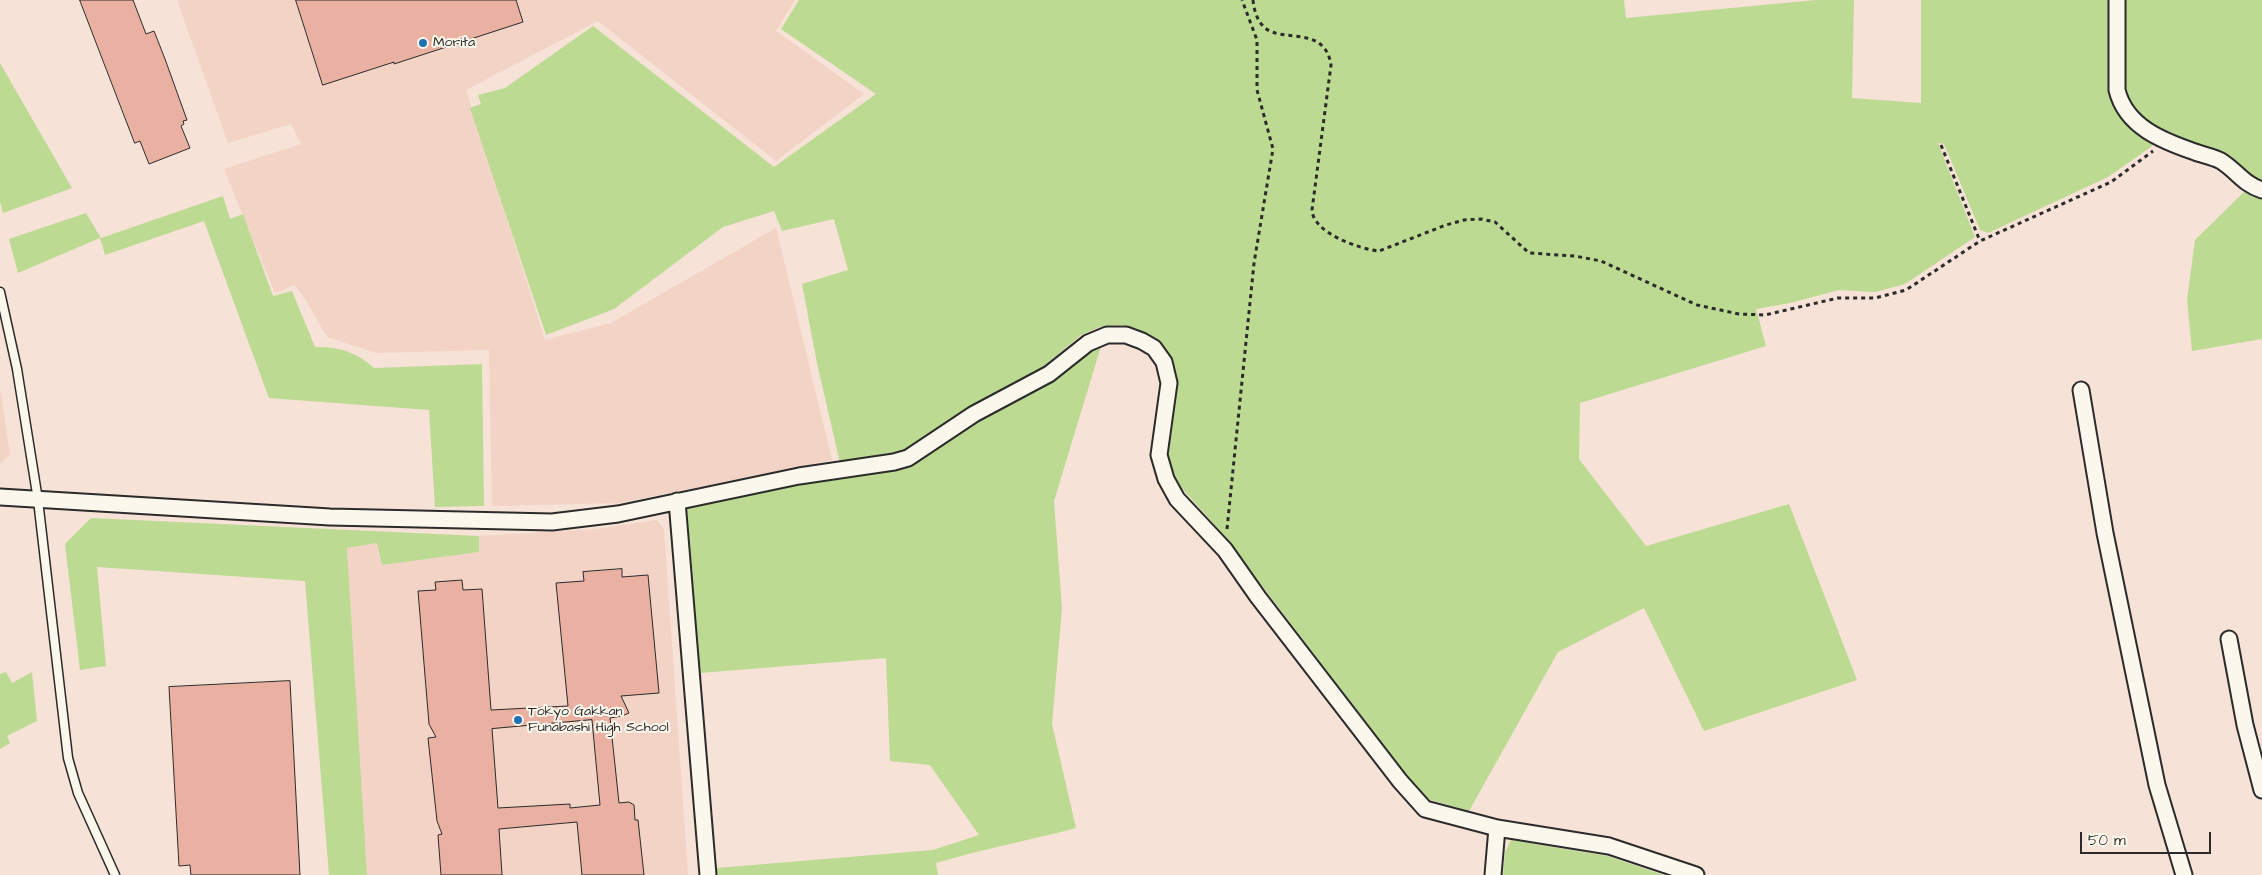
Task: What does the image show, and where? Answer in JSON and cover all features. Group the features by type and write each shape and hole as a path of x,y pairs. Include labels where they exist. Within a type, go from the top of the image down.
{"street":[{"path":"2117,0 2117,90 2120,102 2136,123 2166,142 2220,161 2249,186 2262,190"},
{"path":"0,497 330,517 552,522 618,514 799,476 894,462 908,458 974,414 1049,374 1088,342 1107,335 1126,335 1154,348 1164,362 1168,383 1159,455 1166,479 1177,499 1225,550 1258,597 1388,766 1425,809 1497,828 1608,846 1696,875"},
{"path":"2081,390 2105,533 2157,785 2184,875"},
{"path":"677,501 708,875"},
{"path":"2229,639 2245,725 2262,790"},
{"path":"1493,875 1497,828"}],"lane":[{"path":"0,292 17,369 38,500 68,758 78,793 114,875"}],"path":[{"path":"1225,550 1254,262 1273,148 1257,90 1257,40 1242,0"},
{"path":"1253,0 1256,16 1265,28 1314,41 1326,50 1330,59 1331,65 1312,216 1321,228 1330,234 1369,250 1379,251 1446,224 1481,219 1495,222 1529,254 1575,256 1602,262 1697,305 1739,314 1766,315 1838,298 1875,298 1906,290 1980,241 2111,182 2166,142"},
{"path":"1941,145 1980,241"}],"shaded area":[{"path":"177,0 795,0 776,31 864,94 776,161 598,21 466,90 545,340 611,323 776,228 832,460 619,503 492,506 489,350 376,353 327,337 304,297 294,285 275,293 224,169 301,144 291,124 228,143"},
{"path":"0,388 10,454 0,464"},
{"name":"Tokyo Gakkan Funabashi High School","path":"657,520 664,529 688,875 367,875 347,548 377,543 382,565 479,552 479,536 596,529"}],"green space":[{"path":"799,0 1624,0 1626,18 1816,0 1854,0 1852,98 1921,103 1921,0 2112,0 2112,94 2134,128 2153,143 2151,147 2108,177 1988,233 1980,230 1944,144 1938,143 1975,237 1905,284 1875,292 1839,290 1790,303 1756,309 1766,346 1580,403 1579,459 1646,546 1789,504 1857,680 1704,731 1644,608 1558,652 1469,811 1424,798 1221,532 1178,484 1168,459 1166,446 1174,397 1175,376 1168,355 1159,341 1147,333 1122,325 1102,326 1081,335 1044,366 972,407 905,450 840,463 817,363 802,284 848,270 834,219 782,231 774,211 723,227 614,309 546,335 470,108 481,104 478,95 505,88 593,26 774,167 876,94 781,29"},
{"path":"2124,0 2262,0 2262,184 2221,155 2140,119 2131,109 2122,86 2126,21"},
{"path":"0,63 72,188 3,213 0,202"},
{"path":"2246,190 2262,196 2262,339 2192,351 2187,300 2195,240"},
{"path":"223,196 230,219 243,214 273,296 292,291 315,347 347,351 368,362 374,368 482,364 484,506 435,507 429,410 269,398 204,221 105,255 100,238 18,273 9,239 86,213 101,238"},
{"path":"1102,343 1054,501 1062,608 1052,724 1076,828 936,863 938,875 717,875 717,868 933,850 979,835 930,765 890,761 886,658 700,673 695,643 685,512 692,504 905,466"},
{"path":"91,518 479,536 479,552 382,565 377,543 347,548 367,875 329,875 305,581 97,567 106,666 80,670 65,544"},
{"path":"6,672 12,683 32,672 37,721 7,736 10,743 0,749 0,674"},
{"path":"1511,840 1607,856 1664,875 1503,875 1505,852"}],"building":[{"path":"80,0 133,0 146,34 154,31 165,59 187,120 183,121 184,124 181,126 190,148 149,164 140,141 135,143"},
{"path":"296,0 516,0 523,22 323,85"},
{"path":"622,569 622,577 648,575 659,693 621,696 629,713 610,718 619,803 629,802 634,805 635,820 638,820 644,875 582,875 577,822 499,829 502,875 441,875 438,835 442,834 437,821 428,738 436,737 429,724 418,591 436,590 435,582 462,580 463,590 482,589 491,710 568,706 556,583 584,581 583,572","holes":["592,720 600,805 570,808 570,804 498,808 492,729"]},
{"path":"290,681 300,875 191,875 190,865 179,866 169,687"}],"place":[{"name":"Morita","path":"423,43"},
{"name":"Tokyo Gakkan Funabashi High School","path":"518,720"}]}
